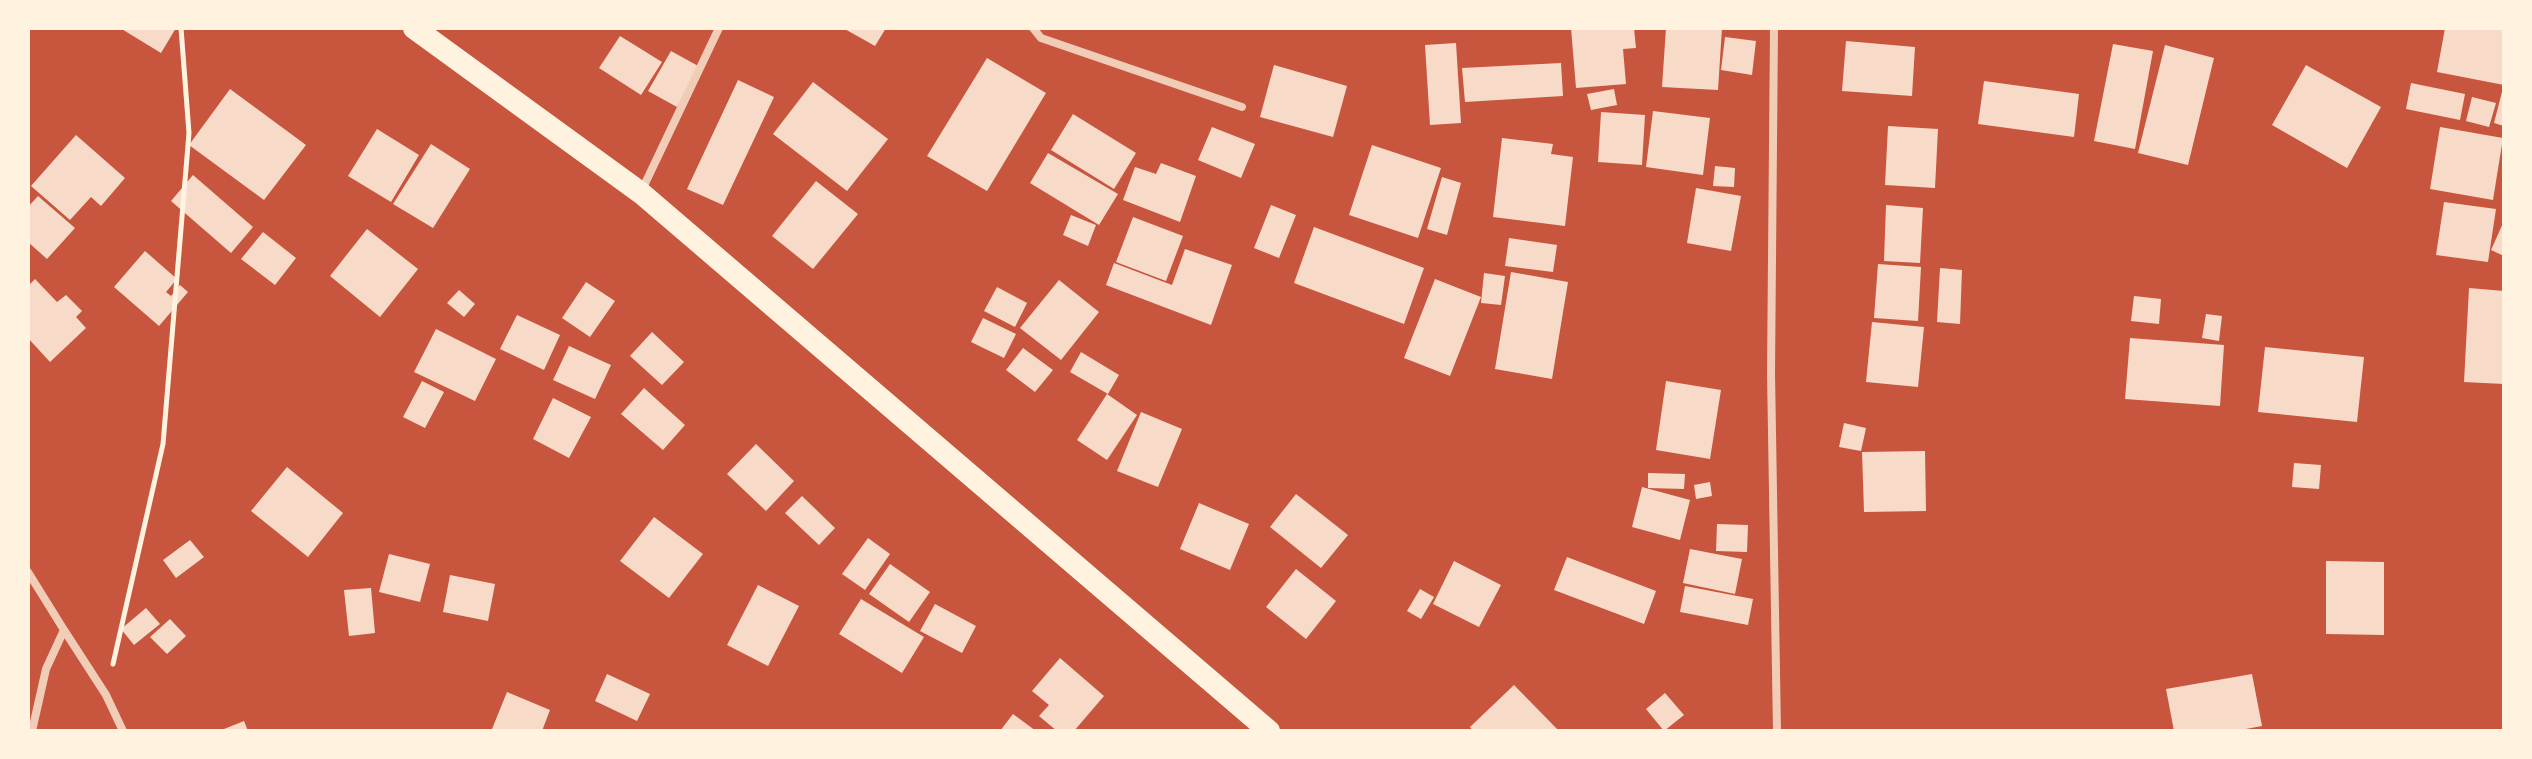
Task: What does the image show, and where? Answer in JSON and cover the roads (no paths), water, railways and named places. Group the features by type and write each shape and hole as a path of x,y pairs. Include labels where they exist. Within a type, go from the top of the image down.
{"highway":[{"path":"414,28 641,193 1269,731"}],"street":[{"path":"641,193 719,28"},
{"path":"1033,28 1041,38 1242,107"},
{"path":"1774,28 1771,373 1777,731"},
{"path":"28,572 106,695 123,731"},
{"path":"32,731 46,669 64,630"}]}
